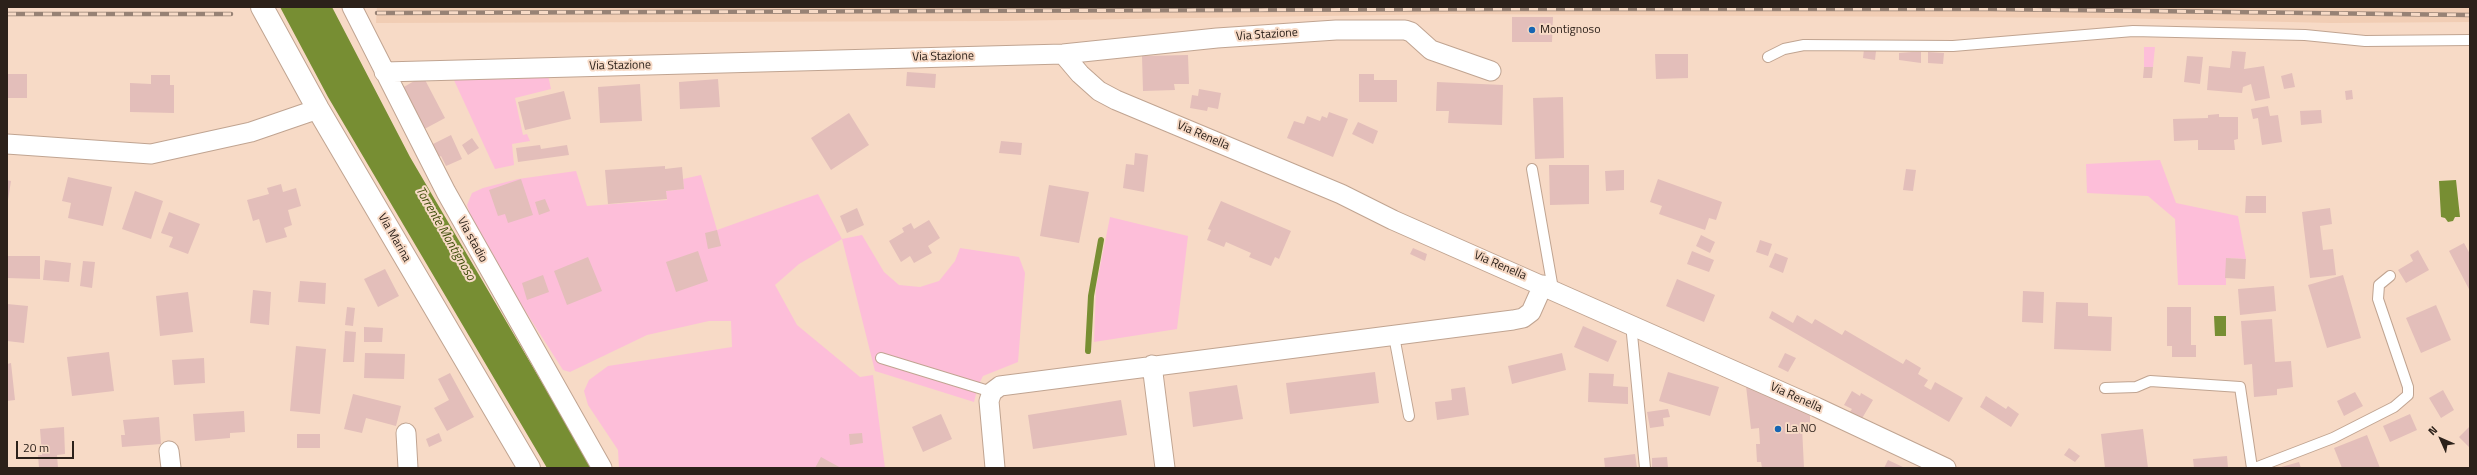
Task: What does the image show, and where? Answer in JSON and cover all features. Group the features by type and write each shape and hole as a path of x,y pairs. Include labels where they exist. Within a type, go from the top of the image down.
{"main road":[{"name":"Via Marina","path":"262,7 318,109 530,468"}],"street":[{"name":"Via stadio","path":"352,7 460,219 602,468"},
{"name":"Via Stazione","path":"384,72 1063,54 1217,38 1336,30 1405,30 1411,32 1431,50 1491,71"},
{"name":"Via Renella","path":"1063,54 1080,74 1099,91 1116,100 1341,194 1393,220 1631,324 1946,468"},
{"path":"7,144 151,154 251,132 318,109"},
{"path":"995,468 989,401 992,392 1000,386 1152,365 1394,336 1523,318 1531,312 1548,287"},
{"path":"1152,365 1165,468"},
{"path":"406,433 408,468"}],"lane":[{"path":"1768,57 1784,49 1804,45 1953,46 2133,31 2305,34 2365,41 2470,40"},
{"path":"1532,169 1548,287"},
{"path":"2106,388 2136,387 2150,381 2240,387 2254,468 2333,438 2394,407 2408,395 2408,387 2378,299 2379,285 2390,276"},
{"path":"1631,324 1645,468"},
{"path":"1394,336 1409,416"},
{"path":"881,358 992,392"}],"shaded area":[{"path":"377,7 2470,7 2470,22 2332,23 2114,18 1450,14 1000,21 376,23"},
{"path":"2144,47 2155,47 2153,67 2144,67"},
{"path":"548,75 551,89 515,98 523,135 527,134 530,141 512,144 514,165 495,169 453,78"},
{"path":"2160,160 2176,203 2238,216 2246,259 2226,258 2226,285 2178,285 2175,219 2148,196 2087,193 2086,164"},
{"path":"576,171 587,206 667,200 666,191 684,189 683,179 701,175 717,230 818,194 842,239 799,264 775,285 797,325 860,377 873,375 885,468 619,468 618,450 588,405 584,391 589,380 608,366 732,347 731,321 709,321 647,335 570,372 563,370 478,237 467,205 472,193 483,188 518,179"},
{"path":"1110,217 1188,236 1177,329 1094,342 1096,287"},
{"path":"862,235 884,272 899,285 920,287 939,281 955,261 960,248 1019,257 1025,273 1018,362 983,376 978,386 974,402 875,371 842,239"}],"water":[{"name":"Torrente Montignoso","path":"280,7 332,7 410,157 592,468 547,468 328,97"},
{"path":"2456,180 2460,217 2455,217 2453,221 2448,222 2445,218 2441,217 2439,181"},
{"path":"2214,316 2226,316 2226,336 2215,336"}],"building":[{"name":"Montignoso","path":"1512,17 1553,17 1552,42 1512,42"},
{"path":"1864,49 1876,51 1875,60 1863,58"},
{"path":"2232,51 2246,52 2244,69 2264,66 2270,98 2255,101 2251,84 2243,87 2242,93 2207,90 2209,66 2230,68"},
{"path":"1921,52 1921,63 1899,60 1899,53"},
{"path":"1928,52 1944,53 1943,64 1928,63"},
{"path":"1655,54 1688,54 1688,78 1656,79"},
{"path":"1188,55 1189,84 1174,84 1175,90 1143,91 1142,56"},
{"path":"2187,56 2203,57 2200,84 2184,82"},
{"path":"2144,67 2153,67 2152,78 2143,78"},
{"path":"907,72 936,74 935,88 906,86"},
{"path":"2292,73 2295,87 2284,89 2281,76"},
{"path":"7,74 27,74 27,98 7,98"},
{"path":"1359,74 1374,74 1374,80 1397,80 1397,102 1359,102"},
{"path":"151,75 170,75 170,85 174,85 174,113 130,112 130,83 151,84"},
{"path":"423,76 445,118 417,133 395,92"},
{"path":"718,79 720,107 680,109 679,82"},
{"path":"1437,82 1503,85 1502,125 1448,123 1449,111 1436,111"},
{"path":"640,84 642,121 600,123 598,87"},
{"path":"1199,89 1221,93 1218,109 1208,107 1207,111 1190,108 1192,95 1198,96"},
{"path":"2352,90 2353,99 2346,100 2345,91"},
{"path":"564,91 571,119 525,130 518,102"},
{"path":"1563,97 1564,158 1535,159 1533,98"},
{"path":"2268,106 2270,116 2278,115 2282,142 2262,145 2258,118 2253,119 2251,109"},
{"path":"2321,110 2322,123 2301,125 2300,111"},
{"path":"1329,112 1348,119 1333,157 1287,138 1294,121 1304,124 1307,116 1320,121 1322,116 1327,118"},
{"path":"849,113 869,145 831,170 811,138"},
{"path":"2219,114 2219,117 2238,117 2238,139 2234,140 2235,150 2198,150 2198,140 2174,141 2173,119 2208,118 2208,115"},
{"path":"1358,122 1378,131 1373,144 1352,134"},
{"path":"451,135 462,159 446,166 441,156 432,161 425,148"},
{"path":"472,138 479,148 468,155 462,145"},
{"path":"1001,141 1022,143 1021,155 999,153"},
{"path":"540,145 541,149 567,145 569,155 518,162 516,148"},
{"path":"1135,153 1148,155 1144,192 1123,188 1126,164 1134,165"},
{"path":"1549,165 1589,165 1589,204 1550,205"},
{"path":"665,166 665,169 682,167 684,189 666,191 667,199 608,204 605,170"},
{"path":"1906,169 1916,170 1913,191 1903,190"},
{"path":"1624,170 1624,190 1606,191 1605,171"},
{"path":"68,177 112,187 103,226 68,218 71,203 62,201"},
{"path":"521,179 533,215 508,223 505,214 498,216 489,190"},
{"path":"1658,179 1722,202 1716,220 1709,218 1705,230 1659,214 1662,206 1650,202"},
{"path":"7,180 11,181 8,200 7,200"},
{"path":"281,184 283,192 296,188 301,206 288,210 292,225 284,228 287,237 266,243 259,219 253,221 247,200 269,194 267,188"},
{"path":"1049,185 1089,192 1079,243 1040,236"},
{"path":"135,191 163,201 151,239 122,229"},
{"path":"2246,196 2266,196 2266,213 2245,213"},
{"path":"545,199 550,211 539,215 535,202"},
{"path":"1221,201 1291,231 1279,259 1275,257 1271,266 1249,257 1251,253 1226,242 1224,247 1207,240 1211,230 1208,229"},
{"path":"857,208 864,225 847,233 840,216"},
{"path":"2330,208 2332,224 2320,226 2323,250 2333,249 2336,275 2310,278 2302,212"},
{"path":"169,212 200,224 188,254 169,247 173,237 161,233"},
{"path":"929,220 940,238 928,246 932,253 914,263 910,256 901,262 889,241 904,232 902,228 911,223 914,229"},
{"path":"717,230 721,246 708,249 705,233"},
{"path":"1701,235 1715,242 1710,253 1696,246"},
{"path":"1760,240 1772,244 1768,256 1756,252"},
{"path":"2464,243 2470,254 2470,291 2449,251"},
{"path":"1413,248 1427,254 1425,261 1410,254"},
{"path":"2418,250 2429,270 2406,283 2398,270 2413,261 2410,255"},
{"path":"698,251 708,281 676,292 666,262"},
{"path":"1692,251 1714,260 1709,272 1687,264"},
{"path":"1775,253 1788,258 1783,273 1769,267"},
{"path":"7,256 40,256 40,279 7,278"},
{"path":"588,257 602,291 567,305 554,271"},
{"path":"2226,258 2246,259 2245,279 2225,278"},
{"path":"45,260 71,263 69,282 43,280"},
{"path":"83,261 95,262 92,288 80,286"},
{"path":"385,269 399,296 378,307 364,279"},
{"path":"543,275 549,292 527,300 522,283"},
{"path":"2343,275 2361,338 2327,348 2308,285"},
{"path":"1677,279 1715,295 1704,322 1666,306"},
{"path":"300,281 326,283 325,304 298,302"},
{"path":"2274,286 2276,311 2240,315 2238,289"},
{"path":"253,290 271,292 269,325 250,323"},
{"path":"2023,291 2044,292 2043,323 2022,322"},
{"path":"188,292 193,332 160,336 156,296"},
{"path":"2056,302 2088,303 2088,316 2112,317 2111,351 2054,349"},
{"path":"7,304 28,306 24,343 7,341"},
{"path":"2436,305 2451,340 2421,353 2406,318"},
{"path":"347,307 355,308 353,326 345,325"},
{"path":"2167,307 2191,307 2191,345 2196,345 2196,357 2172,357 2172,346 2167,346"},
{"path":"1772,311 1793,323 1797,315 1812,324 1815,319 1842,335 1845,330 1903,364 1906,359 1921,368 1918,374 1928,380 1924,386 1931,390 1935,382 1963,398 1949,422 1769,318"},
{"path":"2272,319 2275,362 2291,361 2293,387 2277,389 2277,395 2254,397 2252,364 2244,365 2241,321"},
{"path":"1583,326 1617,341 1608,362 1574,347"},
{"path":"364,327 383,328 382,342 364,342"},
{"path":"345,331 356,332 354,362 343,362"},
{"path":"296,346 326,349 320,414 290,411"},
{"path":"109,352 114,391 72,396 67,357"},
{"path":"365,353 405,354 404,379 364,378"},
{"path":"1562,353 1566,370 1512,384 1508,366"},
{"path":"1785,353 1796,358 1788,372 1778,367"},
{"path":"204,358 205,383 174,385 172,360"},
{"path":"11,363 15,400 7,401 7,364"},
{"path":"1375,372 1379,403 1290,414 1286,383"},
{"path":"1668,372 1719,387 1710,416 1659,401"},
{"path":"450,373 474,417 447,431 434,408 449,400 438,379"},
{"path":"1589,373 1614,374 1613,386 1628,387 1628,404 1588,402"},
{"path":"1237,385 1243,419 1193,427 1189,392"},
{"path":"1746,386 1810,415 1810,426 1802,427 1804,468 1762,468 1761,462 1757,462 1756,444 1760,444 1759,428 1751,429"},
{"path":"1465,387 1469,415 1437,420 1435,402 1452,400 1451,389"},
{"path":"2443,390 2454,410 2441,418 2429,398"},
{"path":"1852,391 1860,396 1861,393 1873,400 1861,420 1849,413 1852,409 1844,405"},
{"path":"2355,392 2363,406 2344,416 2337,401"},
{"path":"353,394 401,406 396,426 366,418 362,433 344,429"},
{"path":"1986,396 2006,409 2008,406 2019,414 2011,427 1980,407"},
{"path":"1121,400 1127,435 1033,449 1028,415"},
{"path":"1668,409 1670,417 1663,418 1664,426 1650,428 1647,412"},
{"path":"244,411 245,432 230,433 230,438 195,441 193,414"},
{"path":"941,414 952,439 923,452 912,427"},
{"path":"2410,414 2417,430 2390,442 2383,426"},
{"path":"159,417 161,444 122,447 121,435 125,435 123,420"},
{"path":"2470,426 2470,448 2459,437"},
{"path":"64,427 65,454 57,455 58,468 39,468 38,455 42,455 40,429"},
{"path":"2143,429 2148,468 2105,468 2101,434"},
{"path":"439,433 442,441 429,447 426,439"},
{"path":"862,433 863,443 850,445 849,434"},
{"path":"297,434 320,434 320,448 297,448"},
{"path":"2367,435 2380,468 2342,468 2334,448"},
{"path":"2069,448 2080,456 2075,462 2064,455"},
{"path":"1635,454 1637,468 1605,468 1604,458"},
{"path":"2227,456 2228,468 2194,468 2193,459"},
{"path":"821,457 841,468 815,468"},
{"path":"1667,457 1668,468 1652,468 1652,458"},
{"path":"1888,460 1905,468 1884,468"},
{"path":"2299,462 2301,468 2278,468"}],"waterway":[{"path":"1088,351 1091,296 1101,240"}],"railway":[{"path":"377,13 1989,9 2470,15"},
{"path":"7,14 231,14"}],"place":[{"name":"Montignoso","path":"1532,30"},
{"name":"La NO","path":"1778,429"}]}
